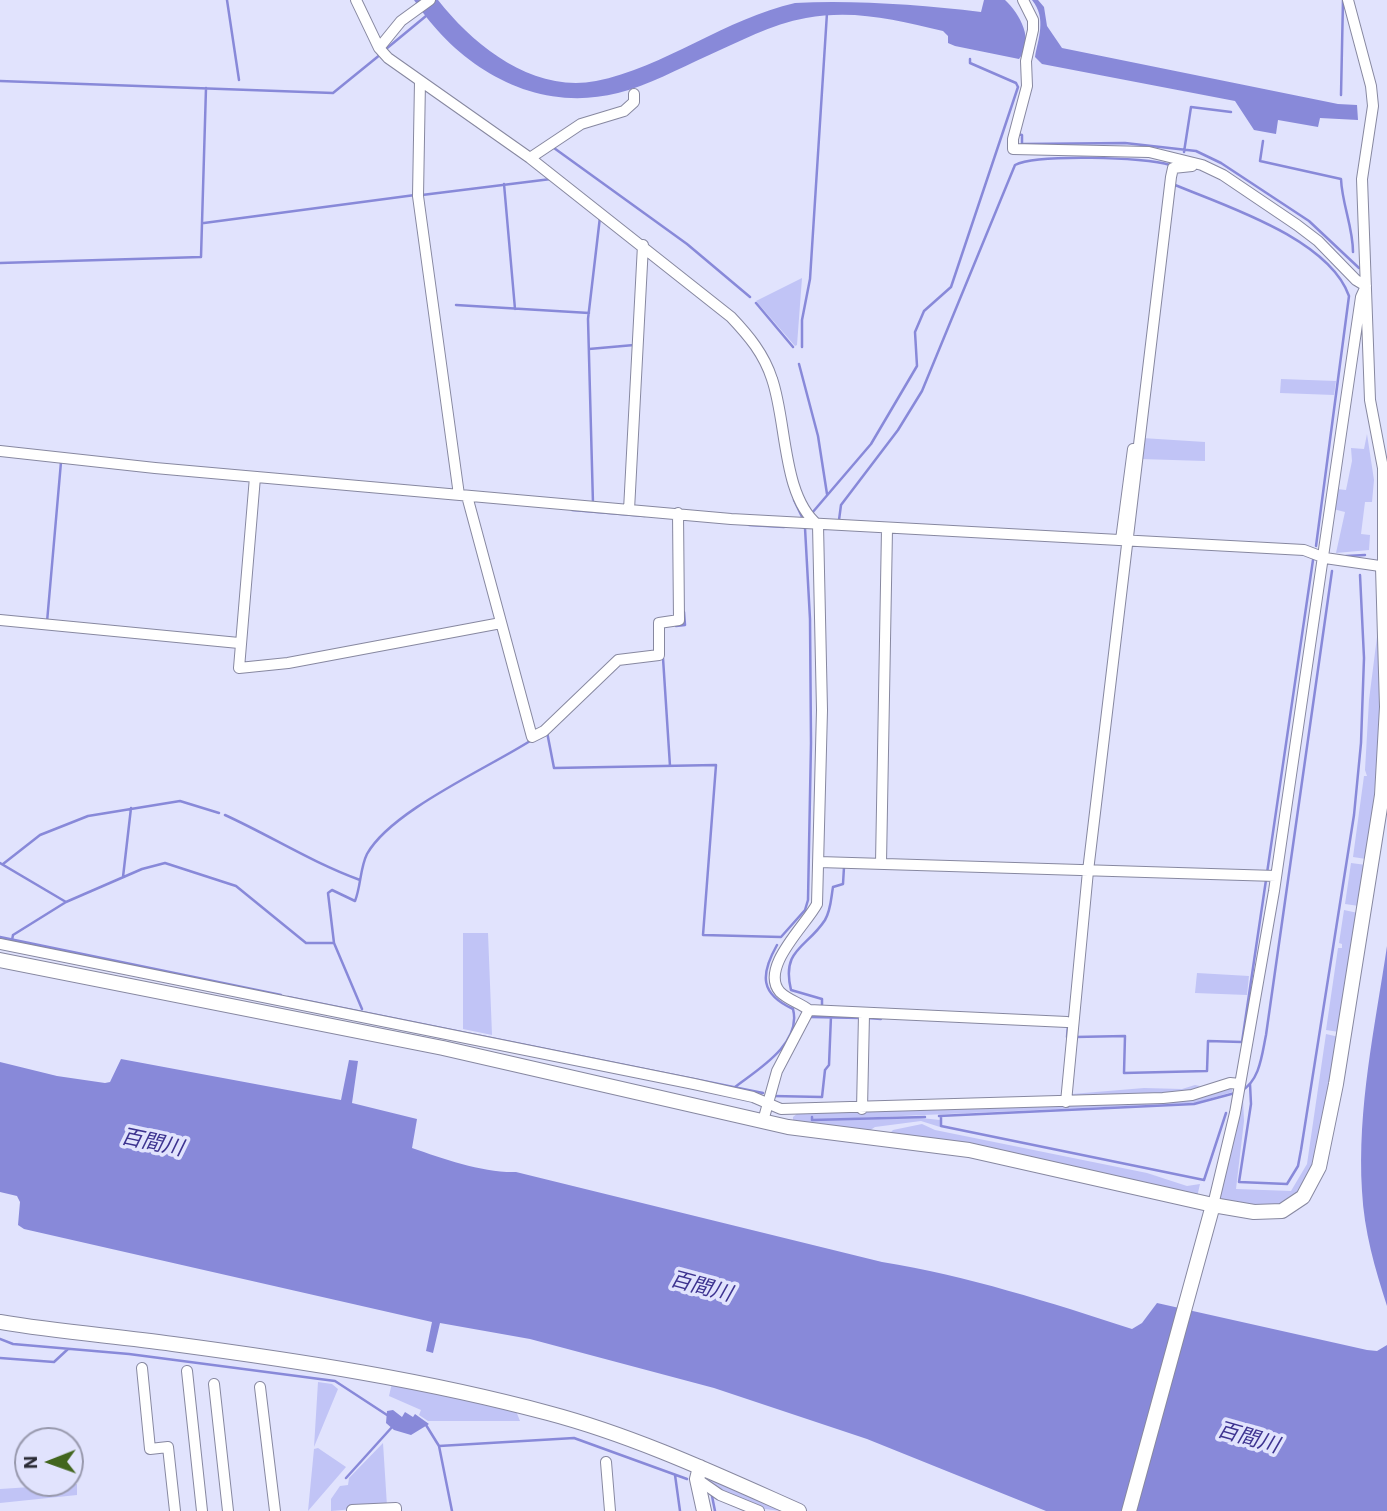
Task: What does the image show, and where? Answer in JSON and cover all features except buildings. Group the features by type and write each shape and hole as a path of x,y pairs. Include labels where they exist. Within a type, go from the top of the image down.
{"street":[{"path":"356,0 381,51 531,157 731,317 755,345 776,390 799,503 818,527 822,697 817,904 810,918 787,943 775,974 780,992 809,1010 864,1017 1067,1022"},
{"path":"381,51 415,10 429,0"},
{"path":"1023,0 1033,20 1027,57 1028,80 1013,139 1013,149 1149,152 1202,165 1297,225 1326,249 1356,281 1366,286"},
{"path":"0,960 443,1048 762,1121 969,1150 1213,1205 1254,1212 1282,1211 1303,1197 1320,1167 1338,1072 1382,796 1387,707 1383,468 1370,400 1362,179 1373,106 1348,0"},
{"path":"420,81 417,195 465,499 532,737 544,731 618,660 659,654 659,624 679,620 678,513"},
{"path":"531,157 555,144 581,124 624,111 635,102 634,94"},
{"path":"1124,540 1173,168 1202,165"},
{"path":"629,510 642,248"},
{"path":"1129,1511 1213,1205 1239,1089 1270,876 1325,558 1361,297 1366,286"},
{"path":"1066,1102 1134,441"},
{"path":"0,451 465,499 678,513 818,527 1304,550 1325,558 1385,567"},
{"path":"255,477 239,668 260,667 501,623"},
{"path":"878,862 887,531"},
{"path":"0,620 239,643"},
{"path":"819,862 1270,876"},
{"path":"0,944 694,1084 753,1097 780,1109 862,1109 1192,1095 1230,1083 1239,1089"},
{"path":"762,1121 777,1070 809,1010"},
{"path":"862,1109 864,1017"},
{"path":"0,1322 320,1364 400,1379 551,1414 799,1511"},
{"path":"142,1368 150,1448 168,1447 175,1511"},
{"path":"187,1371 202,1511"},
{"path":"214,1384 228,1511"},
{"path":"260,1387 275,1511"},
{"path":"606,1462 610,1511"},
{"path":"699,1473 704,1511"},
{"path":"699,1473 720,1495 758,1511"},
{"path":"352,1510 396,1508 396,1511"}],"shaded area":[{"path":"802,278 797,345 795,346 756,301"},
{"path":"1281,379 1336,381 1334,395 1280,393"},
{"path":"1367,434 1374,480 1372,502 1365,502 1361,534 1370,535 1369,550 1336,553 1345,512 1333,509 1337,489 1346,490 1352,461 1351,448 1364,449"},
{"path":"1142,438 1205,442 1205,461 1140,459"},
{"path":"1379,621 1378,740 1366,859 1353,857 1364,776 1367,776 1365,770 1369,700"},
{"path":"1351,863 1366,865 1359,906 1345,904"},
{"path":"1344,910 1358,913 1339,1032 1326,1030 1338,948 1342,948 1339,943"},
{"path":"463,933 488,933 492,1035 463,1029"},
{"path":"1197,973 1249,976 1247,995 1195,993"},
{"path":"1326,1034 1339,1037 1326,1118 1308,1178 1295,1196 1279,1205 1241,1205 1223,1200 1220,1197 1243,1098 1244,1121 1236,1189 1291,1191 1307,1164"},
{"path":"1200,1086 1195,1092 1072,1098 1072,1094 1144,1088 1182,1089"},
{"path":"1232,1087 1232,1092 1195,1103 811,1120 921,1118 940,1120 940,1127 921,1121 875,1127 869,1131 793,1121 793,1117 798,1113 1002,1107"},
{"path":"922,1124 935,1130 1147,1173 1187,1186 1200,1184 1197,1197 890,1133"},
{"path":"318,1382 332,1384 338,1389 314,1447"},
{"path":"392,1383 516,1411 520,1421 428,1421 419,1415 421,1410 389,1396"},
{"path":"383,1443 387,1506 331,1511 331,1499 340,1486 348,1485 349,1478"},
{"path":"318,1448 346,1467 308,1511 314,1449"},
{"path":"711,1479 788,1511 745,1503 725,1494 707,1481"},
{"path":"14,1488 14,1497 58,1497 0,1503 0,1489"}],"water":[{"path":"414,0 438,0 469,34 487,49 528,73 573,83 621,75 745,20 795,3 888,4 981,12 984,0 1005,0 1024,28 1026,44 1019,59 955,46 948,43 948,36 943,31 909,23 858,15 806,18 743,39 630,90 587,98 557,97 529,91 476,65 432,24"},
{"path":"1032,0 1038,0 1044,7 1047,26 1062,48 1338,104 1357,105 1358,120 1320,118 1318,127 1278,120 1276,134 1254,130 1235,101 1042,64 1035,57 1040,21 1037,7"},
{"path":"1387,946 1387,1306 1368,1235 1363,1206 1361,1160 1368,1068"},
{"name":"百間川","path":"121,1059 341,1100 349,1060 358,1061 352,1103 417,1119 412,1148 464,1164 516,1172 882,1262 977,1282 1132,1329 1142,1323 1157,1303 1367,1350 1377,1351 1387,1345 1387,1511 1046,1511 867,1439 714,1388 530,1339 440,1323 433,1353 426,1351 432,1322 24,1229 18,1225 20,1202 17,1196 0,1192 0,1062 57,1076 105,1083 110,1082"},
{"path":"393,1410 402,1417 405,1412 413,1417 415,1414 429,1424 411,1435 394,1430 386,1423 387,1411"}],"waterway":[{"path":"227,0 239,80"},
{"path":"1341,95 1343,0"},
{"path":"802,347 802,320 810,279 827,13"},
{"path":"386,49 426,16"},
{"path":"0,81 333,93 381,54"},
{"path":"812,513 871,444 917,366 915,332 924,311 951,287 1018,87 1016,83 970,63 970,59"},
{"path":"0,263 201,257 206,88"},
{"path":"1184,152 1191,107 1231,112"},
{"path":"1017,134 1022,135 1022,144 1125,143 1196,151 1221,163 1309,221 1359,268"},
{"path":"1263,141 1260,161 1341,179 1353,252"},
{"path":"554,148 687,244 750,297"},
{"path":"839,520 841,505 898,430 922,391 1015,165 1067,158 1138,160 1170,165"},
{"path":"422,195 551,179"},
{"path":"504,184 515,309"},
{"path":"1175,185 1247,214 1299,241 1338,276 1349,296 1316,546"},
{"path":"204,223 415,195"},
{"path":"593,504 588,319 600,217"},
{"path":"756,303 793,347"},
{"path":"456,305 589,313"},
{"path":"589,349 634,345"},
{"path":"799,364 818,436 827,494"},
{"path":"47,622 61,462"},
{"path":"794,500 803,519"},
{"path":"572,510 645,516"},
{"path":"749,525 784,527"},
{"path":"547,732 554,768 716,765 703,935 781,937 805,910 808,900 811,743 810,619 805,528"},
{"path":"1346,556 1365,555"},
{"path":"1267,873 1313,560"},
{"path":"1241,1091 1256,1074 1266,1035 1332,571"},
{"path":"1250,1084 1251,1104 1239,1182 1287,1184 1298,1166 1301,1150 1354,815 1361,743 1364,658 1360,575"},
{"path":"676,626 685,625 684,612"},
{"path":"663,658 670,766"},
{"path":"362,1009 334,943 328,893 332,890 355,901 367,854 396,822 441,792 530,741"},
{"path":"3,864 40,835 88,816 180,801 219,813"},
{"path":"123,877 131,808"},
{"path":"225,815 326,866 360,880"},
{"path":"0,863 66,902"},
{"path":"12,940 13,935 66,902 142,869 165,863 236,886 306,943 334,943"},
{"path":"822,1006 822,999 791,990 790,966 798,950 825,920 833,887 843,884 844,867"},
{"path":"1075,1037 1125,1036 1124,1073 1207,1071 1208,1041 1242,1042 1266,880"},
{"path":"0,937 281,995"},
{"path":"735,1087 776,1055 791,1034 793,1009 774,997 766,983 768,966 777,945"},
{"path":"288,997 763,1093"},
{"path":"773,1096 822,1097 825,1070 829,1065 831,1016"},
{"path":"811,1017 860,1018"},
{"path":"867,1018 881,1019"},
{"path":"1067,1037 1068,1025"},
{"path":"939,1116 1194,1104 1235,1093"},
{"path":"941,1116 941,1126 1204,1180 1226,1113"},
{"path":"812,1117 812,1120 925,1117"},
{"path":"0,1339 13,1344 129,1354 335,1381 387,1415"},
{"path":"0,1358 54,1362 68,1349"},
{"path":"426,1425 439,1446 452,1511"},
{"path":"346,1478 393,1426"},
{"path":"439,1446 574,1438 687,1479"},
{"path":"675,1475 680,1511"},
{"path":"712,1496 715,1511"}]}
